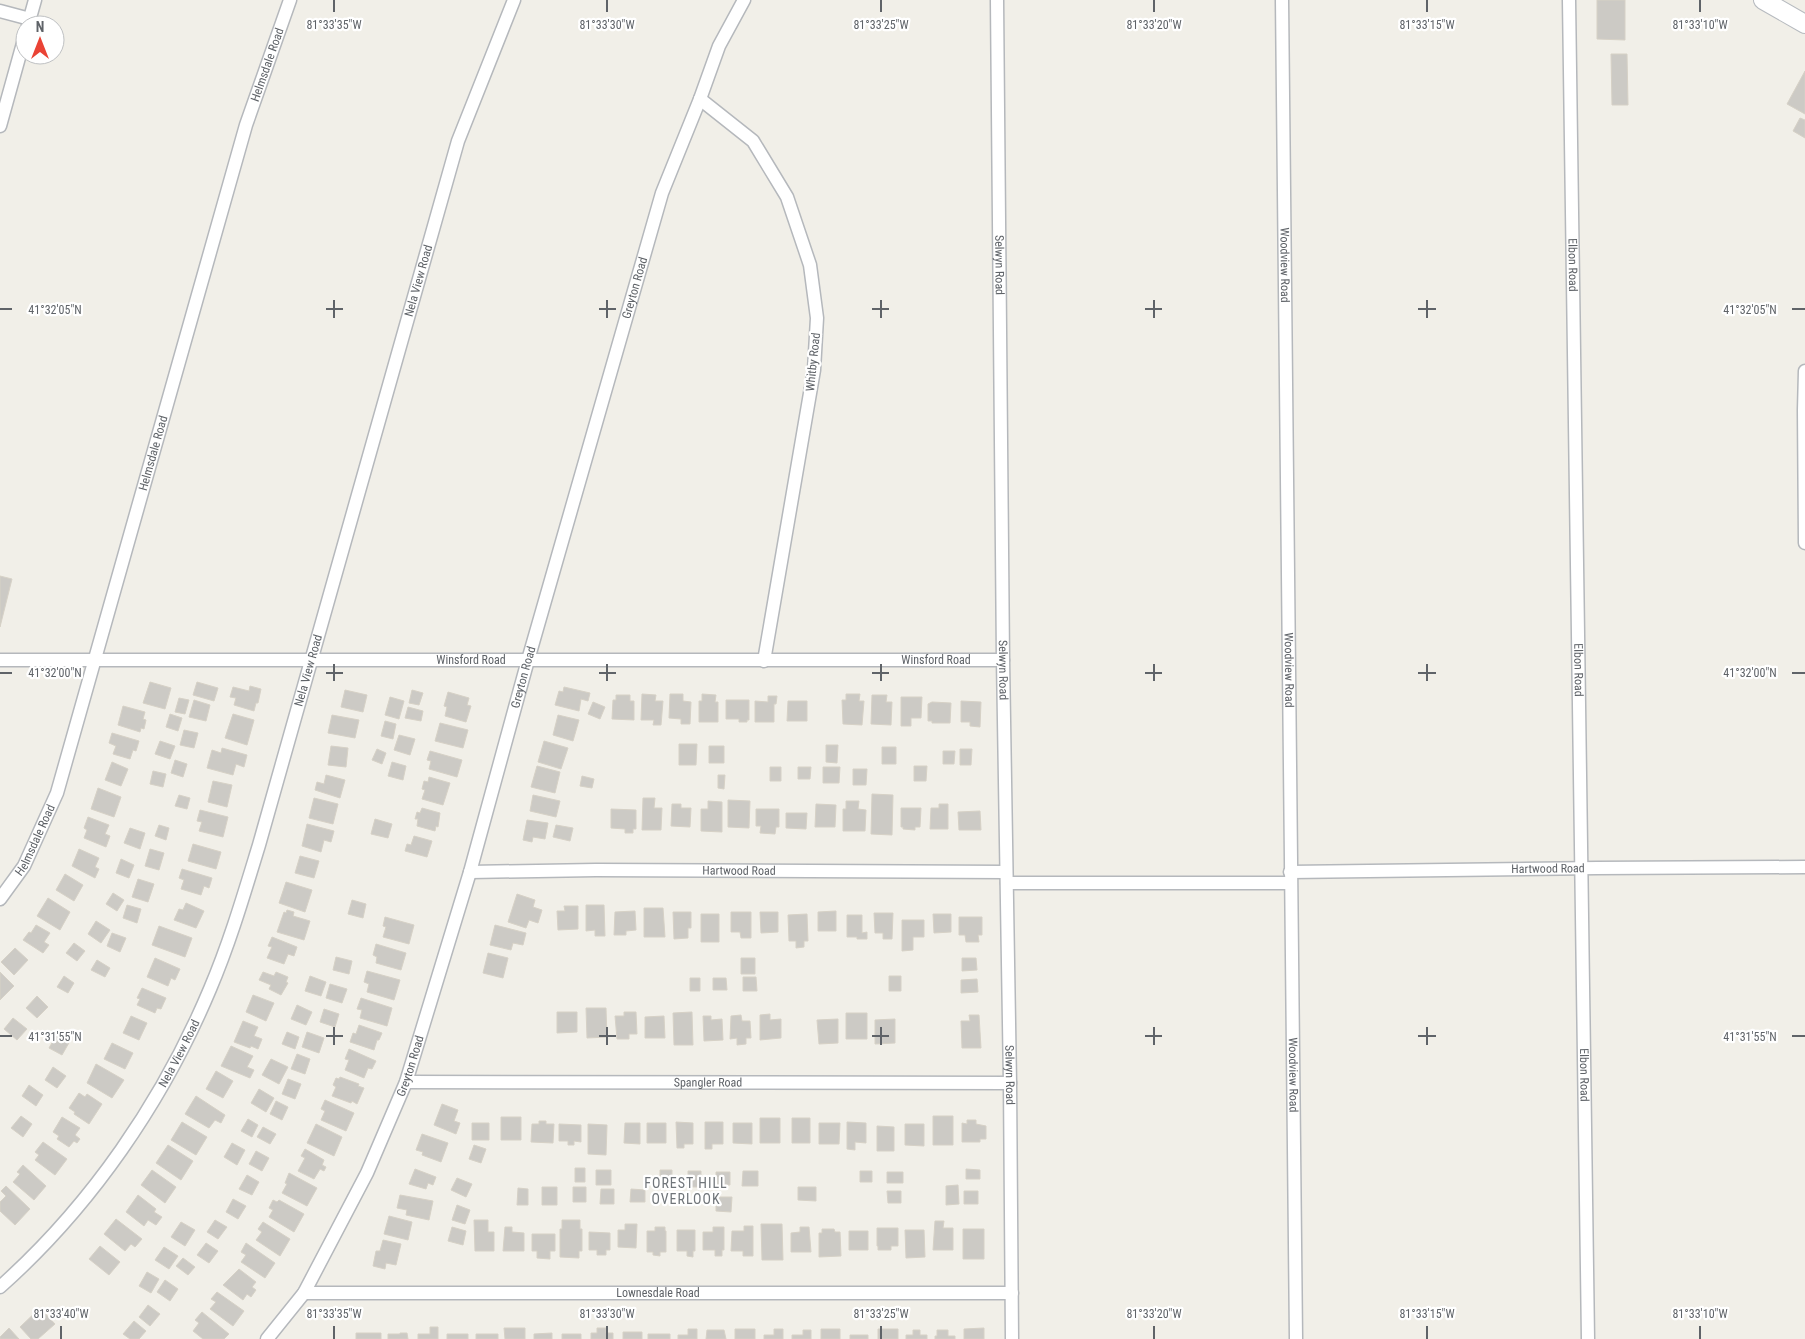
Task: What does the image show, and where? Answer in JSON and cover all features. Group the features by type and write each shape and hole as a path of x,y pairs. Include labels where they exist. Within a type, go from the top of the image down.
{"main road":[{"path":"1762,0 1805,24"}],"street":[{"path":"31,15 35,0"},
{"name":"Helmsdale Road","path":"0,899 24,866 57,793 246,126 290,0"},
{"name":"Nela View Road","path":"0,1287 54,1233 91,1190 143,1116 189,1036 211,988 233,930 312,661 458,141 514,0"},
{"name":"Greyton Road","path":"267,1339 304,1293 367,1173 406,1082 470,872 528,660 662,193 719,46 744,0"},
{"name":"Selwyn Road","path":"997,0 1012,1339"},
{"name":"Woodview Road","path":"1282,0 1296,1339"},
{"name":"Elbon Road","path":"1569,0 1588,1339"},
{"path":"0,11 15,17"},
{"path":"0,126 17,65"},
{"name":"Whitby Road","path":"700,99 753,141 787,197 810,265 817,318 814,370 764,661"},
{"path":"1805,371 1805,543"},
{"name":"Winsford Road","path":"0,660 1003,660"},
{"name":"Hartwood Road","path":"470,872 586,870 1007,877 1290,878 1582,868 1805,867"},
{"name":"Spangler Road","path":"406,1082 1010,1083"},
{"name":"Lownesdale Road","path":"304,1293 1012,1293"}],"building":[{"path":"1597,0 1625,0 1625,40 1597,39"},
{"path":"1611,54 1627,54 1628,105 1612,105"},
{"path":"1805,71 1805,114 1787,104"},
{"path":"1800,118 1805,120 1805,138 1793,131"},
{"path":"0,576 12,579 0,627"},
{"path":"150,682 171,688 165,709 143,703"},
{"path":"197,682 218,688 214,701 193,695"},
{"path":"250,686 261,689 254,711 234,705 236,698 230,697 233,687 249,691"},
{"path":"564,687 590,693 588,701 581,699 579,711 555,705 559,691 563,692"},
{"path":"345,690 367,695 363,712 341,707"},
{"path":"412,690 423,693 419,705 409,703"},
{"path":"448,692 469,698 467,705 471,706 466,722 445,716 447,707 444,706"},
{"path":"642,694 656,695 655,701 663,701 661,725 653,725 654,720 641,720"},
{"path":"670,694 683,694 683,701 691,702 690,724 681,724 681,719 669,718"},
{"path":"702,694 716,695 715,702 718,702 718,722 699,722 699,701 702,701"},
{"path":"846,694 860,694 859,701 864,701 862,725 843,724 842,700 846,700"},
{"path":"616,695 630,695 630,701 634,701 634,720 612,719 613,700 616,700"},
{"path":"872,695 887,695 886,702 892,702 891,725 871,724"},
{"path":"768,696 777,696 776,704 774,704 774,722 755,722 755,701 768,702"},
{"path":"390,697 404,701 399,719 385,715"},
{"path":"901,697 922,697 921,718 911,718 911,726 901,726"},
{"path":"179,698 189,700 185,714 175,712"},
{"path":"194,700 210,705 206,721 189,717"},
{"path":"726,700 749,700 749,720 747,722 739,722 739,719 726,719"},
{"path":"788,701 807,701 807,721 787,721"},
{"path":"961,701 981,702 980,727 970,726 970,722 961,722"},
{"path":"593,702 605,707 600,719 588,714"},
{"path":"932,702 951,703 950,723 932,723 932,721 928,721 928,704"},
{"path":"123,706 145,712 143,719 146,720 144,729 141,728 140,732 118,725"},
{"path":"408,707 423,711 421,721 405,718"},
{"path":"170,714 182,718 178,731 166,727"},
{"path":"233,714 254,720 247,745 225,738"},
{"path":"332,715 359,720 355,738 328,733"},
{"path":"558,715 579,720 573,741 553,735"},
{"path":"385,721 396,724 393,739 381,736"},
{"path":"440,723 468,730 463,748 435,741"},
{"path":"184,730 198,733 194,748 180,745"},
{"path":"112,733 139,741 136,751 133,750 130,759 113,754 116,746 109,743"},
{"path":"399,735 415,739 410,755 394,750"},
{"path":"160,741 175,746 170,759 155,754"},
{"path":"544,741 568,748 561,769 538,762"},
{"path":"679,744 697,744 696,765 679,765"},
{"path":"826,745 838,745 837,763 826,762"},
{"path":"331,746 348,748 346,767 328,765"},
{"path":"709,746 724,746 724,763 709,763"},
{"path":"882,747 896,747 896,764 882,764"},
{"path":"222,748 247,755 244,767 236,764 233,775 207,768 212,750 221,753"},
{"path":"377,749 386,753 382,764 372,760"},
{"path":"960,749 972,749 971,765 960,765"},
{"path":"430,751 462,760 457,777 429,769 431,761 427,760"},
{"path":"943,751 955,751 954,764 943,764"},
{"path":"175,760 187,764 183,777 171,773"},
{"path":"112,762 128,769 121,786 105,780"},
{"path":"392,762 406,766 403,780 388,776"},
{"path":"537,766 560,772 555,793 531,787"},
{"path":"914,766 927,766 926,781 914,781"},
{"path":"770,767 781,767 781,781 770,781"},
{"path":"798,767 811,767 810,779 798,779"},
{"path":"823,767 840,767 839,783 823,783"},
{"path":"853,769 867,769 866,785 853,785"},
{"path":"153,771 166,774 163,787 150,784"},
{"path":"326,775 345,780 340,798 315,790 317,782 324,784"},
{"path":"718,775 725,775 724,789 718,788"},
{"path":"582,776 594,779 592,788 580,786"},
{"path":"429,777 450,783 443,805 422,799 425,790 422,789 424,781 428,782"},
{"path":"213,781 232,785 227,807 208,802"},
{"path":"98,788 121,797 114,817 91,809"},
{"path":"872,794 893,795 892,835 871,834"},
{"path":"179,795 190,798 187,809 175,806"},
{"path":"533,795 560,801 556,817 530,811"},
{"path":"314,798 338,804 333,824 309,818"},
{"path":"643,798 655,798 654,808 662,808 661,830 642,830"},
{"path":"728,800 750,801 749,828 728,827"},
{"path":"708,801 722,802 722,832 701,831 701,809 708,809"},
{"path":"846,801 859,801 858,809 866,810 865,831 843,831 843,809 846,809"},
{"path":"672,804 681,804 681,808 691,808 690,827 671,826"},
{"path":"816,804 836,805 835,827 815,827"},
{"path":"939,804 948,804 948,829 930,829 931,808 939,808"},
{"path":"422,808 440,813 438,827 436,826 435,831 417,826 418,819 415,819 417,812 420,813"},
{"path":"901,808 921,808 920,827 915,827 915,830 903,829 901,827"},
{"path":"611,809 636,810 636,829 633,829 633,833 625,833 625,829 611,828"},
{"path":"756,809 779,809 779,827 776,827 775,834 760,833 761,826 756,826"},
{"path":"200,810 228,817 223,837 199,831 202,822 197,821"},
{"path":"980,811 981,830 959,830 958,812"},
{"path":"786,813 807,813 806,829 786,828"},
{"path":"88,817 109,825 105,834 110,836 106,847 84,838 87,830 84,828"},
{"path":"375,819 392,824 388,838 371,834"},
{"path":"527,820 548,823 545,839 533,837 532,842 523,840"},
{"path":"307,824 334,831 331,842 324,840 321,852 302,846"},
{"path":"159,825 169,828 166,840 155,836"},
{"path":"556,825 573,828 570,841 553,837"},
{"path":"130,828 145,833 140,849 124,843"},
{"path":"414,836 432,841 427,857 405,851 407,844 411,845"},
{"path":"193,844 221,852 216,869 188,861"},
{"path":"79,849 99,858 95,867 99,869 95,878 72,866"},
{"path":"150,849 164,853 159,870 145,866"},
{"path":"300,856 319,861 314,878 295,873"},
{"path":"121,859 134,865 129,878 116,873"},
{"path":"182,869 212,878 209,888 204,886 201,895 181,889 184,880 179,878"},
{"path":"65,874 83,885 74,901 56,890"},
{"path":"138,879 154,884 148,902 132,897"},
{"path":"286,882 312,890 305,912 279,903"},
{"path":"113,893 124,900 117,911 106,904"},
{"path":"517,894 535,900 533,907 542,910 538,923 529,920 526,928 508,922"},
{"path":"48,898 70,912 60,930 37,916"},
{"path":"352,900 366,904 363,918 348,914"},
{"path":"186,903 204,911 196,928 174,920 179,909 183,910"},
{"path":"127,905 141,909 137,923 123,918"},
{"path":"586,905 604,905 605,936 595,936 595,930 586,931"},
{"path":"564,906 578,906 578,929 558,930 557,911 565,911"},
{"path":"644,908 663,908 665,937 644,937"},
{"path":"287,910 294,912 293,916 310,921 304,940 277,932 284,912 286,913"},
{"path":"635,911 636,930 626,931 626,935 614,935 615,912"},
{"path":"836,911 836,931 818,931 818,912"},
{"path":"673,912 691,912 691,928 688,928 688,938 674,939"},
{"path":"731,912 751,912 751,938 741,938 740,932 731,932"},
{"path":"760,912 778,912 778,932 761,933"},
{"path":"874,913 893,913 892,939 883,939 883,933 875,933"},
{"path":"701,914 719,914 719,942 701,942"},
{"path":"807,914 808,941 804,941 804,947 796,948 796,941 789,941 788,915"},
{"path":"933,914 951,914 951,932 934,933"},
{"path":"847,915 862,915 862,933 867,932 867,939 847,937"},
{"path":"385,917 414,925 409,944 383,937 386,927 383,926"},
{"path":"959,917 982,917 982,935 978,935 979,942 966,942 965,935 959,935"},
{"path":"902,920 924,920 924,937 913,937 913,950 902,951"},
{"path":"96,921 110,930 101,943 88,934"},
{"path":"36,925 50,933 44,942 49,945 43,953 23,940"},
{"path":"495,925 526,933 523,945 513,943 511,950 490,945"},
{"path":"159,926 192,938 185,957 152,945"},
{"path":"112,933 126,938 120,952 107,946"},
{"path":"272,937 297,947 294,956 288,954 284,964 267,958 272,947 268,946"},
{"path":"74,943 85,951 77,961 66,953"},
{"path":"376,944 406,953 401,970 376,963 377,957 373,955"},
{"path":"15,948 28,960 14,975 1,962"},
{"path":"488,953 508,958 503,978 483,973"},
{"path":"336,957 352,961 349,974 333,970"},
{"path":"155,958 180,969 175,980 171,978 168,986 147,977"},
{"path":"741,958 755,958 755,974 741,974"},
{"path":"962,958 976,958 977,970 962,971"},
{"path":"97,960 110,968 105,977 91,970"},
{"path":"367,971 400,980 394,1000 367,992 369,984 364,982"},
{"path":"0,972 14,986 0,1000"},
{"path":"263,972 274,976 276,972 288,977 286,982 288,983 281,995 269,989 271,985 259,980"},
{"path":"64,976 74,983 68,993 57,987"},
{"path":"310,976 326,982 321,996 305,991"},
{"path":"889,976 901,976 901,991 889,991"},
{"path":"743,977 756,977 757,991 743,991"},
{"path":"690,978 700,978 700,991 690,991"},
{"path":"713,978 726,978 727,990 713,990"},
{"path":"977,979 978,992 961,993 961,980"},
{"path":"330,984 347,989 342,1003 326,998"},
{"path":"142,988 166,998 161,1009 157,1008 155,1013 137,1005 140,999 137,998"},
{"path":"253,995 274,1003 266,1021 246,1012"},
{"path":"37,996 48,1007 37,1018 26,1008"},
{"path":"361,998 392,1008 387,1026 360,1018 362,1010 357,1009"},
{"path":"297,1005 312,1012 306,1025 291,1019"},
{"path":"586,1008 606,1008 607,1037 587,1038"},
{"path":"324,1009 339,1014 335,1027 320,1022"},
{"path":"557,1012 577,1012 577,1032 557,1033"},
{"path":"624,1012 636,1012 637,1034 629,1034 629,1039 617,1039 615,1016 624,1016"},
{"path":"692,1012 693,1045 674,1045 673,1013"},
{"path":"846,1013 867,1013 867,1039 846,1039"},
{"path":"770,1014 770,1020 781,1019 781,1038 760,1040 760,1015"},
{"path":"741,1015 742,1021 750,1021 751,1038 746,1038 746,1044 737,1045 737,1038 730,1039 731,1016"},
{"path":"969,1015 979,1015 981,1048 962,1048 961,1021 970,1021"},
{"path":"131,1016 147,1023 139,1040 123,1033"},
{"path":"664,1016 665,1038 645,1038 645,1017"},
{"path":"703,1016 711,1016 711,1020 722,1019 723,1040 704,1041"},
{"path":"13,1018 27,1029 17,1040 4,1029"},
{"path":"838,1019 838,1043 819,1044 817,1020"},
{"path":"895,1019 895,1043 875,1044 875,1020"},
{"path":"243,1021 258,1027 254,1036 262,1039 258,1049 234,1042"},
{"path":"359,1025 382,1033 379,1040 377,1040 374,1050 350,1042 353,1033 356,1034"},
{"path":"287,1032 299,1037 295,1049 282,1044"},
{"path":"307,1032 324,1038 319,1053 302,1047"},
{"path":"57,1034 70,1041 62,1055 49,1048"},
{"path":"112,1043 133,1053 125,1069 104,1059"},
{"path":"231,1046 253,1056 247,1067 254,1070 250,1078 221,1066"},
{"path":"349,1049 376,1061 372,1069 368,1068 364,1078 345,1070 349,1060 345,1059"},
{"path":"297,1054 310,1059 305,1074 291,1069"},
{"path":"271,1059 288,1067 279,1084 262,1075"},
{"path":"96,1064 124,1080 112,1098 87,1083"},
{"path":"53,1067 66,1076 57,1088 45,1080"},
{"path":"216,1071 233,1081 223,1098 206,1089"},
{"path":"340,1077 359,1084 358,1086 364,1088 357,1104 332,1096 336,1087 333,1085 336,1078 339,1079"},
{"path":"288,1079 301,1084 295,1099 282,1094"},
{"path":"29,1085 43,1095 36,1106 22,1096"},
{"path":"259,1089 274,1098 266,1112 251,1103"},
{"path":"79,1093 85,1097 87,1094 102,1104 89,1124 74,1114 75,1112 69,1108"},
{"path":"196,1096 225,1115 221,1123 215,1120 209,1128 185,1114"},
{"path":"325,1100 354,1113 346,1131 321,1120 325,1111 321,1109"},
{"path":"276,1101 288,1107 282,1120 270,1114"},
{"path":"442,1104 458,1110 454,1121 460,1123 456,1134 434,1125"},
{"path":"21,1116 32,1124 23,1137 11,1128"},
{"path":"933,1116 953,1116 953,1145 933,1145"},
{"path":"62,1117 80,1128 75,1135 80,1139 77,1143 74,1141 69,1147 57,1139 59,1136 53,1132"},
{"path":"501,1117 521,1117 521,1140 501,1140"},
{"path":"760,1118 780,1118 780,1143 760,1143"},
{"path":"792,1118 810,1118 810,1143 792,1143"},
{"path":"248,1119 258,1125 252,1137 241,1131"},
{"path":"967,1120 976,1120 976,1124 986,1126 986,1139 980,1139 980,1142 962,1142 962,1123 967,1124"},
{"path":"539,1121 546,1121 546,1124 554,1124 553,1143 531,1142 532,1124 539,1124"},
{"path":"182,1122 207,1137 196,1155 171,1140"},
{"path":"676,1122 693,1123 693,1144 684,1144 684,1148 677,1148"},
{"path":"705,1122 723,1122 723,1144 712,1144 712,1149 705,1149"},
{"path":"847,1122 866,1123 866,1143 855,1142 855,1150 847,1149"},
{"path":"472,1123 489,1123 489,1140 472,1140"},
{"path":"625,1123 640,1123 640,1144 624,1143"},
{"path":"647,1123 666,1123 666,1143 647,1143"},
{"path":"733,1123 752,1123 752,1144 733,1143"},
{"path":"819,1123 840,1123 839,1144 819,1144"},
{"path":"316,1124 342,1137 334,1156 307,1143"},
{"path":"559,1124 581,1125 581,1142 574,1141 574,1145 568,1145 568,1141 559,1141"},
{"path":"588,1124 607,1125 606,1155 588,1154"},
{"path":"905,1124 924,1124 924,1146 905,1145"},
{"path":"877,1126 894,1127 894,1151 877,1151"},
{"path":"263,1127 276,1134 270,1144 257,1137"},
{"path":"422,1134 448,1143 441,1162 422,1155 423,1152 416,1150"},
{"path":"43,1142 67,1159 55,1175 35,1160 39,1155 35,1152"},
{"path":"232,1143 245,1150 237,1165 224,1157"},
{"path":"168,1145 193,1161 181,1180 156,1163"},
{"path":"474,1145 486,1149 481,1163 469,1159"},
{"path":"305,1149 324,1160 322,1165 326,1167 324,1171 320,1169 314,1179 298,1171 305,1158 301,1156"},
{"path":"256,1151 269,1158 262,1171 249,1164"},
{"path":"23,1165 46,1186 34,1200 13,1182 20,1174 17,1172"},
{"path":"575,1168 585,1168 585,1182 575,1182"},
{"path":"415,1169 436,1177 433,1185 428,1183 426,1189 409,1184"},
{"path":"966,1169 980,1170 980,1179 966,1179"},
{"path":"152,1170 176,1187 165,1203 141,1185"},
{"path":"596,1170 611,1170 611,1185 596,1185"},
{"path":"660,1170 672,1170 672,1185 660,1185"},
{"path":"688,1171 701,1171 701,1187 688,1187"},
{"path":"743,1171 758,1171 758,1186 742,1186"},
{"path":"860,1171 872,1171 872,1182 860,1182"},
{"path":"716,1172 730,1172 730,1185 716,1185"},
{"path":"887,1172 903,1172 903,1183 887,1183"},
{"path":"289,1173 317,1188 307,1206 282,1193 287,1184 285,1183"},
{"path":"247,1175 259,1182 252,1195 239,1189"},
{"path":"457,1178 472,1184 466,1197 451,1190"},
{"path":"958,1185 959,1204 946,1205 946,1186"},
{"path":"6,1186 30,1209 15,1225 0,1211 0,1202 6,1196 1,1191"},
{"path":"542,1187 557,1187 557,1205 542,1205"},
{"path":"573,1187 586,1187 586,1202 573,1202"},
{"path":"798,1187 816,1187 816,1201 798,1200"},
{"path":"518,1188 528,1189 528,1205 517,1205"},
{"path":"601,1189 614,1189 614,1204 600,1204"},
{"path":"631,1189 645,1190 645,1202 630,1202"},
{"path":"887,1191 901,1191 901,1203 888,1203"},
{"path":"964,1191 978,1191 978,1204 964,1204"},
{"path":"138,1195 156,1209 154,1212 162,1217 156,1225 148,1220 144,1226 126,1212"},
{"path":"400,1195 433,1201 429,1220 406,1215 407,1210 397,1208"},
{"path":"716,1197 732,1197 731,1212 716,1211"},
{"path":"233,1199 246,1206 238,1219 226,1212"},
{"path":"273,1200 277,1202 279,1200 304,1214 294,1232 269,1217 273,1210 269,1208"},
{"path":"457,1205 470,1210 465,1224 452,1220"},
{"path":"389,1216 412,1222 408,1240 384,1234"},
{"path":"116,1219 142,1239 135,1247 131,1244 125,1251 104,1234"},
{"path":"215,1220 227,1227 218,1239 207,1232"},
{"path":"474,1220 488,1220 488,1232 494,1232 494,1251 475,1251"},
{"path":"562,1220 580,1220 582,1251 579,1251 579,1258 560,1257 560,1229 562,1229"},
{"path":"935,1221 944,1221 943,1228 953,1228 953,1250 933,1250"},
{"path":"181,1222 195,1230 185,1246 171,1237"},
{"path":"263,1222 290,1239 280,1256 256,1240 262,1232 258,1229"},
{"path":"625,1224 637,1224 636,1248 618,1247 618,1230 625,1230"},
{"path":"761,1224 782,1224 783,1260 762,1260"},
{"path":"744,1226 753,1226 753,1256 743,1256 743,1251 731,1251 732,1231 744,1231"},
{"path":"452,1227 466,1231 463,1245 448,1241"},
{"path":"505,1227 512,1227 512,1232 524,1233 524,1251 503,1251"},
{"path":"655,1227 665,1227 666,1231 666,1252 660,1252 660,1256 653,1255 653,1252 647,1252 647,1231 655,1231"},
{"path":"713,1227 724,1227 724,1250 722,1250 722,1256 715,1256 715,1250 703,1250 703,1232 713,1232"},
{"path":"800,1227 809,1227 811,1252 791,1252 791,1233 800,1232"},
{"path":"877,1228 898,1228 898,1246 891,1246 891,1250 878,1250"},
{"path":"822,1229 834,1229 835,1232 840,1232 841,1256 819,1257 819,1233 822,1233"},
{"path":"963,1229 984,1229 984,1259 963,1259"},
{"path":"677,1230 695,1230 695,1251 693,1251 693,1257 687,1256 687,1251 677,1251"},
{"path":"905,1230 924,1230 925,1257 906,1258"},
{"path":"849,1231 868,1231 868,1250 849,1250"},
{"path":"589,1232 610,1233 610,1250 606,1250 606,1255 597,1255 597,1250 589,1250"},
{"path":"532,1234 555,1234 555,1251 550,1251 550,1259 537,1258 537,1251 532,1251"},
{"path":"383,1240 401,1244 396,1265 386,1263 385,1269 373,1266 376,1251 380,1251"},
{"path":"206,1243 218,1251 209,1263 197,1255"},
{"path":"246,1243 275,1263 265,1278 241,1262 246,1255 241,1252"},
{"path":"100,1246 120,1262 109,1275 89,1259"},
{"path":"164,1247 178,1256 169,1269 155,1260"},
{"path":"183,1258 195,1267 188,1275 176,1266"},
{"path":"239,1269 256,1282 252,1287 256,1290 251,1297 247,1294 243,1300 223,1285"},
{"path":"147,1272 159,1279 151,1293 139,1286"},
{"path":"165,1280 178,1289 170,1301 157,1292"},
{"path":"217,1292 244,1311 233,1326 210,1309 216,1302 211,1299"},
{"path":"148,1305 160,1314 150,1326 139,1317"},
{"path":"40,1308 55,1324 38,1339 31,1339 20,1327"},
{"path":"202,1312 229,1334 224,1339 203,1339 193,1331 199,1323 195,1320"},
{"path":"134,1321 146,1331 139,1339 130,1339 123,1334"},
{"path":"430,1327 438,1327 438,1339 418,1339 418,1334 430,1334"},
{"path":"9,1328 19,1339 0,1339"},
{"path":"504,1328 525,1328 525,1339 505,1339"},
{"path":"597,1328 606,1328 606,1333 613,1333 613,1339 591,1339 591,1333 597,1333"},
{"path":"984,1328 984,1339 964,1339 964,1329"},
{"path":"688,1329 697,1329 697,1339 678,1339 678,1335 688,1335"},
{"path":"735,1329 755,1329 755,1339 735,1339"},
{"path":"774,1329 783,1329 783,1339 764,1339 764,1335 774,1335"},
{"path":"821,1329 840,1329 840,1339 821,1339"},
{"path":"878,1329 898,1329 898,1339 878,1339"},
{"path":"707,1330 724,1330 726,1339 706,1339"},
{"path":"803,1330 811,1330 811,1339 792,1339 792,1335 803,1335"},
{"path":"913,1330 920,1330 920,1335 927,1335 927,1339 906,1339 906,1335 913,1335"},
{"path":"937,1330 948,1330 948,1336 955,1336 955,1339 935,1339"},
{"path":"623,1332 642,1332 642,1339 623,1339"},
{"path":"356,1333 381,1333 381,1339 356,1339"},
{"path":"407,1333 408,1339 388,1339 388,1334"},
{"path":"552,1333 552,1339 534,1339 534,1334"},
{"path":"447,1334 468,1334 468,1339 447,1339"},
{"path":"476,1334 498,1334 498,1339 476,1339"},
{"path":"562,1334 581,1334 581,1339 562,1339"},
{"path":"648,1334 670,1334 670,1339 648,1339"},
{"path":"850,1335 868,1335 868,1339 850,1339"}],"district":[{"name":"FOREST HILL OVERLOOK","path":"686,1192"}]}
